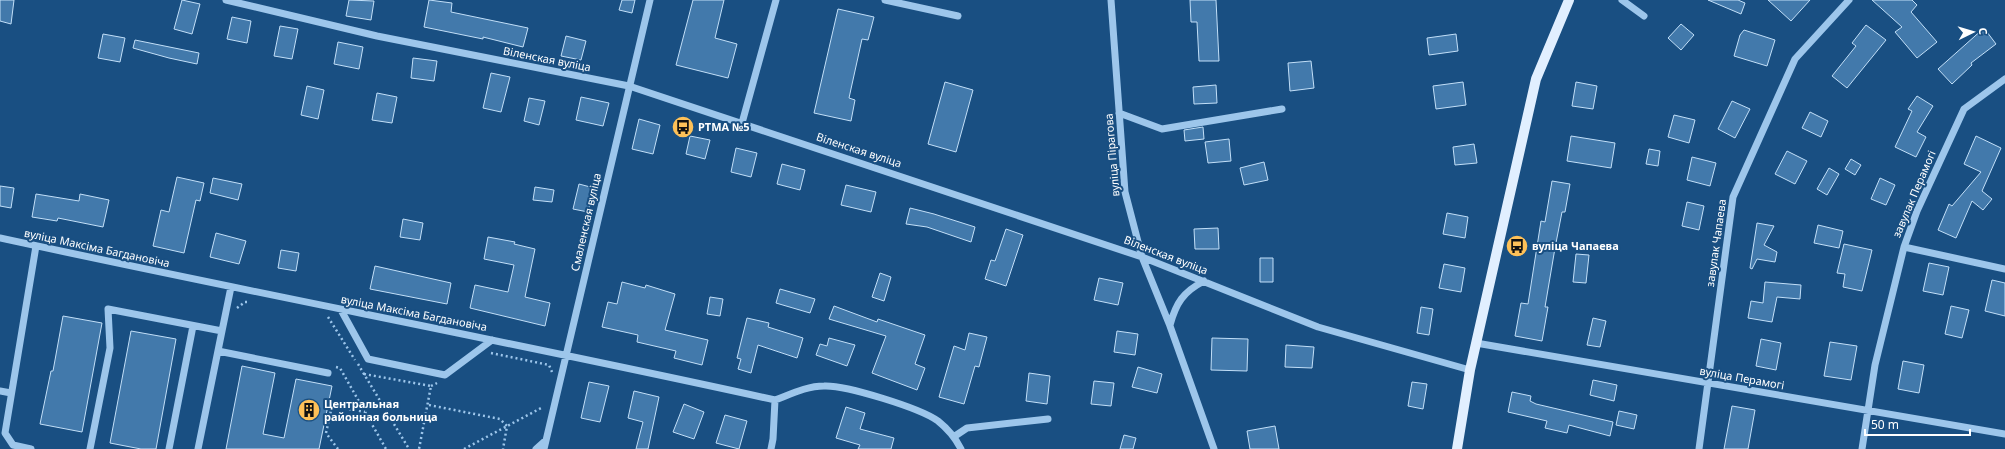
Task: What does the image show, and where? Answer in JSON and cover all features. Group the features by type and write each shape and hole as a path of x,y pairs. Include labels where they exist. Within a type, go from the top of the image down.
{"main road":[{"path":"1458,449 1470,370 1536,79 1569,0"}],"street":[{"name":"Віленская вуліца","path":"226,0 377,36 629,86 1142,257 1318,327 1470,370"},
{"name":"Смаленская вуліца","path":"544,449 650,0"},
{"path":"742,123 776,0"},
{"path":"885,0 958,16"},
{"name":"вуліца Пірагова","path":"1111,0 1125,192 1142,257 1170,326 1214,449"},
{"path":"1622,0 1644,16"},
{"name":"завулак Чапаева","path":"1699,449 1733,197 1795,59 1849,0"},
{"name":"завулак Перамогі","path":"1868,410 1875,365 1904,246 1917,211 1964,109 2005,78"},
{"path":"1119,113 1162,129 1282,109"},
{"name":"вуліца Максіма Багдановіча","path":"0,238 341,310 566,354 775,400"},
{"path":"31,449 12,445 4,433 36,246"},
{"path":"1904,246 2005,269"},
{"path":"1170,326 1174,309 1182,297 1192,288 1204,281"},
{"path":"198,449 231,287"},
{"path":"90,449 110,348 108,309 222,331"},
{"path":"341,310 368,359 445,375 492,340"},
{"path":"169,449 193,326"},
{"name":"вуліца Перамогі","path":"1476,343 2005,434"},
{"path":"218,351 328,373"},
{"path":"771,449 775,400 803,389 824,386 843,386 920,412 937,420 955,436 961,449"},
{"path":"0,391 11,393"},
{"path":"1862,449 1868,410"},
{"path":"955,436 967,428 1048,419"},
{"path":"536,449 546,440"}],"path":[{"path":"487,352 549,365 553,374"},
{"path":"363,373 431,386 444,379"},
{"path":"419,449 431,386"},
{"path":"428,405 500,419 507,426"},
{"path":"464,449 546,405 544,412"},
{"path":"338,449 326,433 332,406 365,412"},
{"path":"503,449 507,426"}],"building":[{"path":"0,0 14,0 11,24 0,21"},
{"path":"182,0 200,4 192,34 174,29"},
{"path":"349,0 374,1 371,20 346,16"},
{"path":"429,0 452,3 451,12 528,28 523,47 483,37 483,39 424,27"},
{"path":"622,0 635,0 632,13 619,10"},
{"path":"693,0 724,0 715,38 737,44 728,78 676,65"},
{"path":"1190,0 1216,0 1219,61 1199,61 1197,22 1191,22"},
{"path":"1708,0 1738,0 1745,3 1741,14"},
{"path":"1768,0 1810,0 1791,21"},
{"path":"1872,0 1912,0 1917,5 1911,12 1937,42 1917,58 1895,32 1902,27"},
{"path":"838,9 874,17 868,40 862,39 849,98 855,100 851,121 814,113"},
{"path":"232,17 251,21 247,43 227,39"},
{"path":"1681,24 1694,35 1681,50 1668,38"},
{"path":"1866,25 1886,40 1847,88 1832,76 1856,46 1852,43"},
{"path":"280,26 298,29 292,59 274,56"},
{"path":"1984,28 1996,44 1971,63 1972,65 1952,84 1938,69"},
{"path":"1744,30 1775,40 1767,66 1734,56 1740,35"},
{"path":"103,34 125,38 120,62 98,58"},
{"path":"1456,34 1458,51 1429,55 1427,38"},
{"path":"566,36 586,41 581,60 561,56"},
{"path":"135,40 199,53 197,64 133,48"},
{"path":"338,42 363,47 359,69 334,64"},
{"path":"413,58 437,61 434,81 411,78"},
{"path":"1311,61 1314,88 1290,91 1288,63"},
{"path":"491,73 510,77 501,112 483,108"},
{"path":"945,82 973,90 956,152 928,144"},
{"path":"1463,82 1466,105 1436,109 1433,86"},
{"path":"1576,82 1597,86 1593,109 1572,106"},
{"path":"1216,85 1217,103 1194,104 1193,87"},
{"path":"307,86 324,90 318,119 301,115"},
{"path":"377,93 397,97 392,123 372,120"},
{"path":"1917,96 1933,106 1917,132 1926,137 1916,157 1895,147 1912,111 1908,109"},
{"path":"581,97 609,103 603,126 576,120"},
{"path":"529,98 545,101 539,125 524,121"},
{"path":"1732,101 1750,109 1735,138 1718,129"},
{"path":"1810,112 1828,121 1821,137 1802,128"},
{"path":"1674,115 1695,120 1689,143 1668,137"},
{"path":"639,119 660,125 653,154 632,149"},
{"path":"1203,127 1204,139 1185,141 1184,130"},
{"path":"690,136 710,140 705,159 686,154"},
{"path":"1571,136 1615,143 1611,168 1567,161"},
{"path":"1976,136 2001,148 1982,191 1992,199 1983,210 1972,201 1956,238 1938,230 1949,204 1952,206 1981,172 1964,164"},
{"path":"1229,139 1231,161 1208,163 1205,142"},
{"path":"1474,144 1477,163 1455,165 1453,147"},
{"path":"736,148 757,153 751,177 731,172"},
{"path":"1649,149 1660,151 1658,166 1646,164"},
{"path":"1787,151 1807,161 1795,184 1775,174"},
{"path":"1692,157 1716,163 1710,186 1687,180"},
{"path":"1851,159 1861,165 1855,175 1845,169"},
{"path":"1264,162 1268,180 1244,185 1240,168"},
{"path":"782,164 805,170 800,190 777,184"},
{"path":"1829,168 1839,174 1827,195 1817,189"},
{"path":"177,177 204,183 200,201 196,200 184,253 153,246 161,210 169,212"},
{"path":"213,178 242,184 238,200 210,193"},
{"path":"1880,178 1895,185 1886,205 1871,199"},
{"path":"1552,181 1570,184 1565,212 1562,212 1555,248 1545,307 1548,307 1542,341 1515,336 1521,303 1528,304 1541,221 1545,222"},
{"path":"579,184 594,188 588,212 573,209"},
{"path":"846,185 876,192 871,212 841,205"},
{"path":"0,186 14,188 11,208 0,206"},
{"path":"535,187 554,190 552,202 533,200"},
{"path":"36,194 79,201 80,194 109,200 103,227 58,218 57,221 32,217"},
{"path":"1687,202 1704,206 1699,230 1682,226"},
{"path":"910,208 975,227 971,242 927,227 906,224"},
{"path":"1447,213 1468,217 1465,238 1443,234"},
{"path":"403,219 423,223 420,240 400,237"},
{"path":"1757,223 1774,226 1764,245 1777,252 1775,262 1757,259 1752,269 1750,268"},
{"path":"1818,225 1843,231 1839,248 1814,243"},
{"path":"1218,228 1219,249 1195,249 1194,229"},
{"path":"1006,229 1023,235 1006,286 985,279 991,260 995,261"},
{"path":"216,233 246,241 239,264 210,257"},
{"path":"488,237 515,242 514,244 535,249 525,297 550,303 545,326 470,308 475,285 508,292 514,265 484,259"},
{"path":"1844,244 1872,250 1862,291 1843,287 1845,274 1837,273"},
{"path":"281,250 299,253 296,271 278,268"},
{"path":"1576,254 1589,255 1586,283 1573,282"},
{"path":"1260,258 1273,258 1273,282 1260,282"},
{"path":"1929,263 1949,267 1943,295 1923,291"},
{"path":"1444,264 1465,268 1461,292 1439,288"},
{"path":"375,266 451,283 447,304 370,289"},
{"path":"880,273 891,277 884,301 872,297"},
{"path":"1099,278 1123,283 1118,305 1094,300"},
{"path":"1992,280 2005,283 2005,316 1985,311"},
{"path":"622,282 645,288 646,285 675,294 665,330 708,340 702,365 674,358 676,351 637,342 638,335 602,327 608,302 617,304"},
{"path":"1765,282 1801,285 1800,299 1777,297 1772,322 1748,318 1751,301 1763,303"},
{"path":"780,289 815,299 810,313 776,303"},
{"path":"710,297 723,299 720,316 707,314"},
{"path":"834,306 877,322 878,319 925,335 915,364 925,368 917,390 872,373 886,336 829,319"},
{"path":"1951,306 1969,310 1962,338 1945,334"},
{"path":"1421,307 1433,309 1429,335 1417,333"},
{"path":"63,316 102,323 82,432 40,424 51,371 53,371"},
{"path":"747,318 769,323 768,327 803,338 797,358 758,345 751,373 738,369 741,359 737,358"},
{"path":"1593,318 1606,321 1600,347 1587,345"},
{"path":"131,331 176,339 156,449 141,449 110,443"},
{"path":"1117,331 1138,334 1135,355 1114,352"},
{"path":"969,333 987,337 979,367 975,366 964,404 939,397 954,346 965,350"},
{"path":"829,338 855,345 847,366 816,355 820,344 827,346"},
{"path":"1212,338 1248,339 1247,371 1211,370"},
{"path":"1761,339 1781,343 1776,370 1756,366"},
{"path":"1830,342 1857,346 1851,380 1824,376"},
{"path":"1286,345 1314,347 1312,368 1285,367"},
{"path":"1903,361 1924,365 1919,393 1898,389"},
{"name":"Центральная районная больница","path":"242,366 275,373 263,434 284,438 296,379 332,386 319,449 226,449"},
{"path":"1138,367 1162,374 1157,393 1132,387"},
{"path":"1029,373 1050,376 1047,404 1026,401"},
{"path":"1593,380 1617,385 1614,401 1590,395"},
{"path":"1094,381 1114,383 1111,406 1091,404"},
{"path":"589,382 609,386 600,422 581,418"},
{"path":"1412,382 1427,384 1423,409 1408,406"},
{"path":"634,391 659,397 648,449 636,449 643,422 628,418"},
{"path":"1512,392 1531,396 1530,401 1536,404 1613,422 1610,436 1569,425 1567,433 1545,428 1547,421 1508,412"},
{"path":"684,404 704,412 694,439 673,432"},
{"path":"1732,406 1755,410 1748,449 1724,449"},
{"path":"846,407 865,413 860,429 894,438 891,449 858,449 860,445 836,438"},
{"path":"1619,411 1637,415 1634,429 1616,425"},
{"path":"725,415 747,421 739,449 716,443"},
{"path":"1275,426 1279,449 1250,449 1247,431"},
{"path":"1124,435 1136,438 1133,449 1120,449"}],"place":[{"name":"РТМА №5","path":"683,127"},
{"name":"вуліца Чапаева","path":"1517,246"},
{"name":"Центральная районная больница","path":"309,410"}]}
